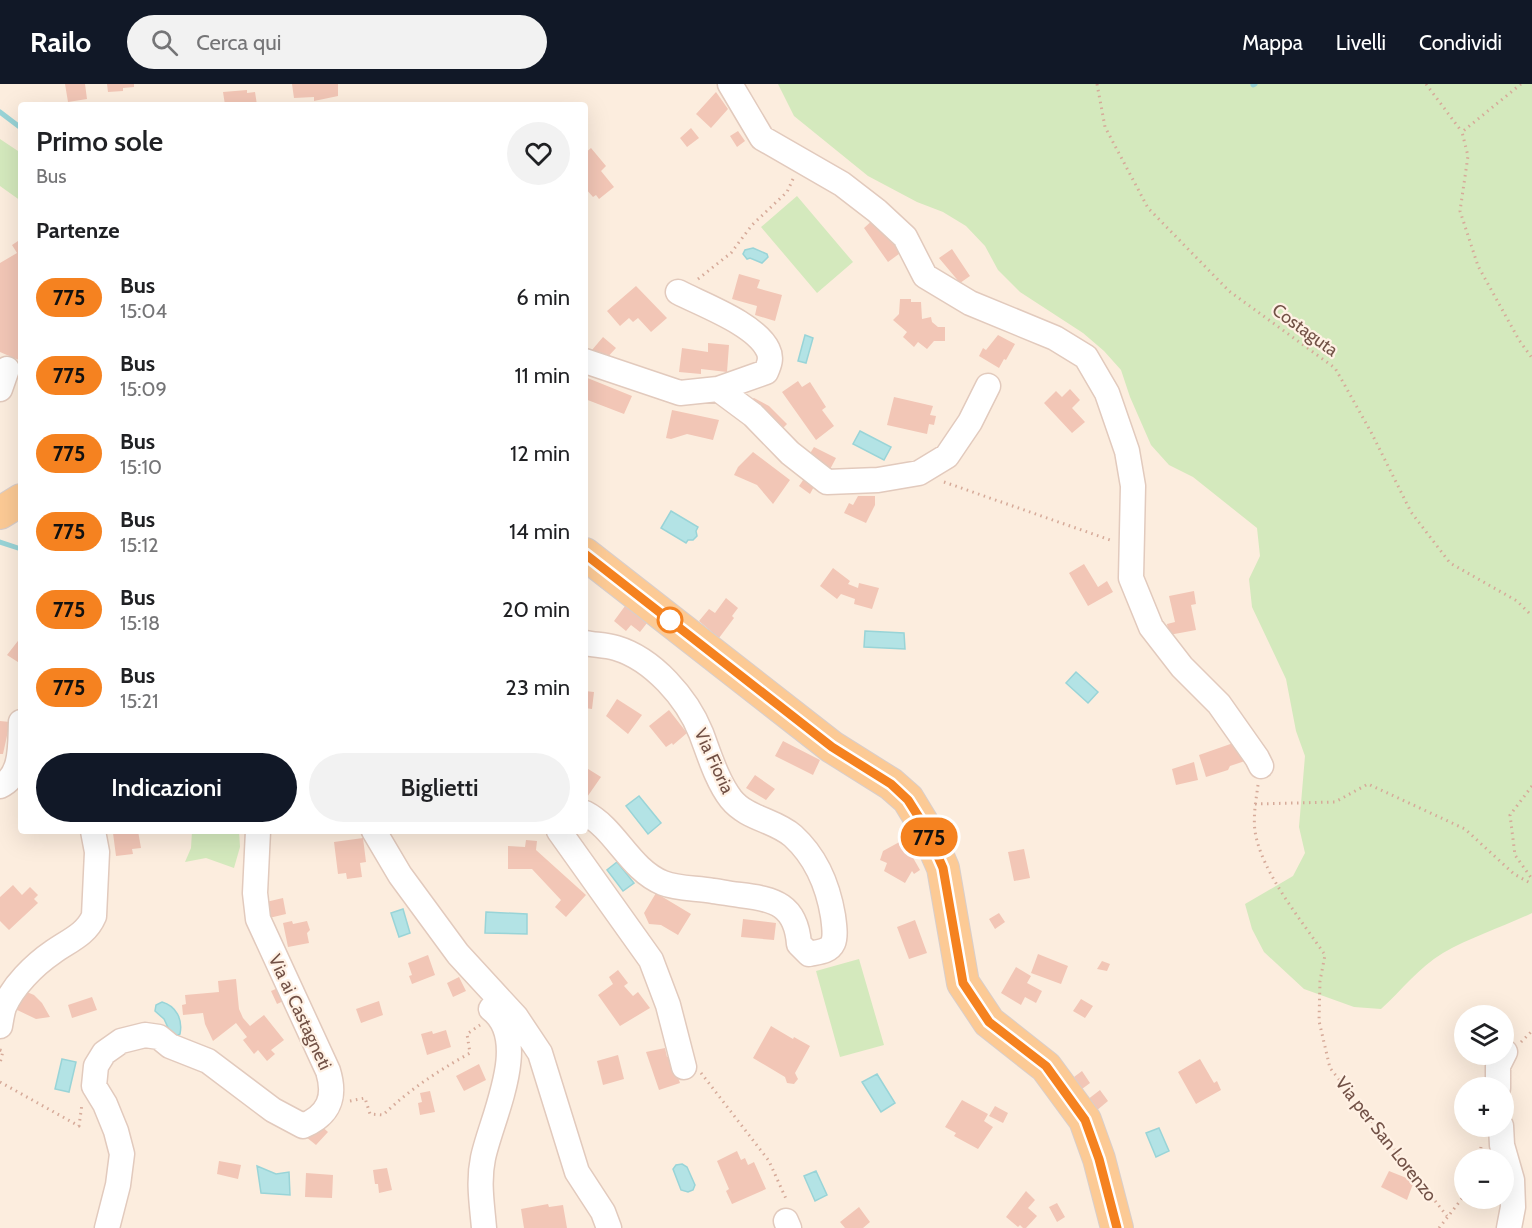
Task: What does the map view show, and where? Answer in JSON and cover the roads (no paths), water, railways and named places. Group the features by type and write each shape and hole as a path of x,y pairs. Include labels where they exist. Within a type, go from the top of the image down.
{"main road":[{"path":"0,513 18,502"},
{"path":"588,556 832,747 891,784 908,800 925,827 943,868 963,983 989,1022 1046,1066 1085,1120 1099,1159 1117,1228"}],"street":[{"path":"730,84 762,138 842,184 877,211 905,237 925,276 970,303 1055,338 1086,357 1107,393 1126,451 1133,486 1131,578 1151,627 1182,667 1219,704 1261,766"},
{"path":"588,362 680,393 718,389 766,372 771,362 769,351 757,334 678,292"},
{"path":"718,389 753,415 790,453 827,482 878,480 919,473 947,456 970,422 988,386"},
{"name":"Via Fioria","path":"588,643 617,648 641,660 679,695 696,721 717,774 731,800 749,814 792,835 812,858 824,882 831,909 835,927 833,943 825,951 809,954 799,944 797,930 790,915 777,902 759,897 662,883 635,864 596,819 588,815"},
{"path":"0,786 12,778 18,761"},
{"path":"0,1026 4,1008 25,977 52,953 90,926 94,916 97,852 94,834"},
{"name":"Via ai Castagneti","path":"107,1228 118,1185 122,1154 105,1104 94,1086 96,1066 104,1053 121,1041 145,1035 159,1036 170,1046 208,1060 273,1110 303,1126 315,1121 323,1114 330,1100 331,1080 328,1071 258,919 255,893 258,834"},
{"path":"376,834 406,884 458,954 516,1017 540,1053 577,1172 603,1212 609,1228"},
{"path":"561,834 651,960 668,1005 684,1067"},
{"path":"482,1225 479,1183 483,1158 507,1070 508,1037 502,1021 483,999 483,994 490,988"},
{"path":"1501,1137 1512,1180 1513,1207 1509,1228"}],"water":[{"path":"753,248 767,254 768,257 762,263 747,259 743,254 745,250"},
{"path":"805,335 813,338 806,363 798,361"},
{"path":"860,431 891,447 884,460 853,444"},
{"path":"671,511 698,527 697,536 693,540 688,540 686,543 661,528"},
{"path":"865,631 904,633 905,649 864,647"},
{"path":"1076,672 1098,692 1088,703 1066,683"},
{"path":"639,796 661,823 648,834 626,806"},
{"path":"617,862 634,883 623,891 607,870"},
{"path":"403,909 410,933 399,937 391,913"},
{"path":"486,912 527,914 527,934 485,933"},
{"path":"162,1002 175,1010 179,1018 180,1034 175,1037 171,1034 164,1019 155,1011 156,1005"},
{"path":"62,1059 76,1062 69,1092 55,1089"},
{"path":"877,1074 895,1103 881,1112 862,1082"},
{"path":"1159,1128 1169,1151 1156,1157 1146,1133"},
{"path":"682,1164 687,1167 695,1185 693,1190 688,1192 681,1190 673,1169 676,1165"},
{"path":"257,1166 276,1174 289,1172 290,1195 261,1193"},
{"path":"816,1171 827,1195 815,1201 804,1176"}],"waterway":[{"path":"0,112 18,126"},
{"path":"0,542 18,548"}]}
